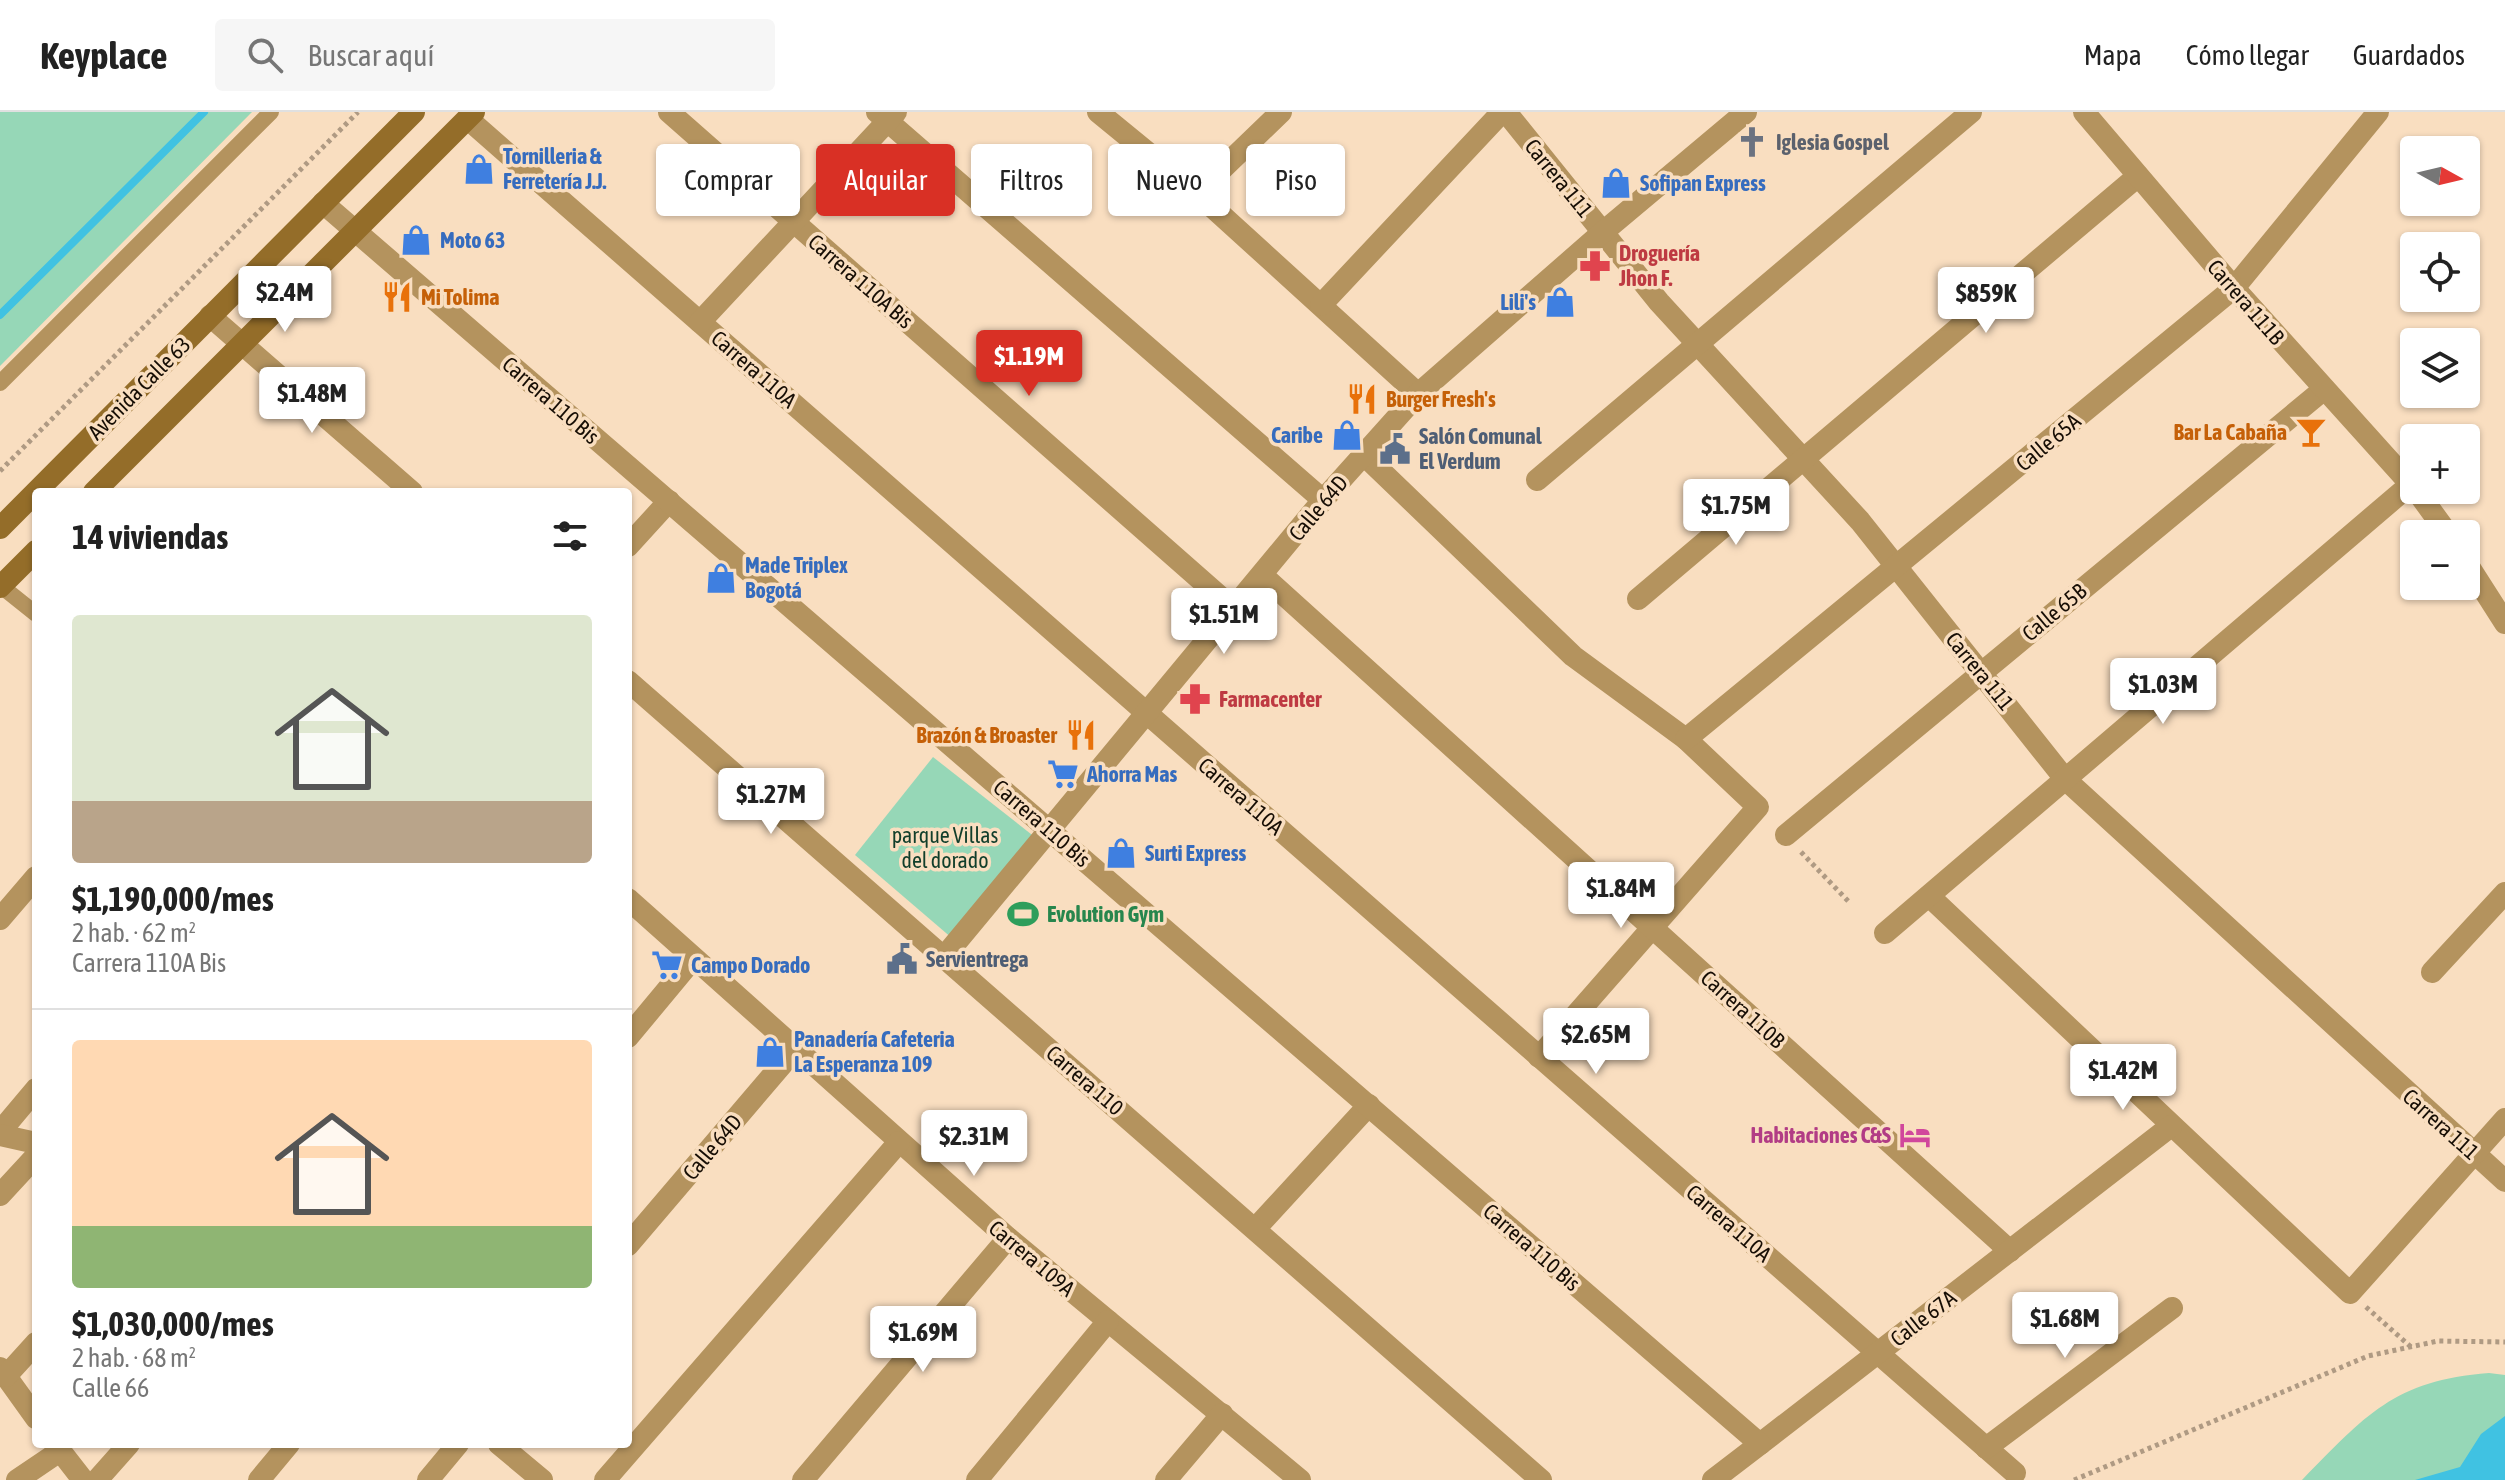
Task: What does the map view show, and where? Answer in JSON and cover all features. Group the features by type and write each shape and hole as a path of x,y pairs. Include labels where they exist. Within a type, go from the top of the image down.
{"main road":[{"name":"Avenida Calle 63","path":"40,488 414,112"},
{"name":"Avenida Calle 63","path":"105,488 242,344 471,115"},
{"name":"Avenida Calle 63","path":"0,528 32,496"},
{"path":"0,586 32,555"}],"street":[{"name":"Carrera 110A Bis","path":"669,112 1234,609"},
{"path":"1098,112 1137,144"},
{"path":"1230,161 1281,112"},
{"path":"1321,305 1504,112"},
{"name":"Carrera 111","path":"1504,112 1696,342 1897,567 2065,779 2505,1181"},
{"name":"Calle 64D","path":"944,957 1323,500 1418,394 1746,112"},
{"path":"1537,480 1696,342 1971,112"},
{"name":"Carrera 111B","path":"2084,112 2323,390 2400,472"},
{"name":"Calle 65A","path":"1686,739 2234,288 2378,112"},
{"name":"Carrera 110A","path":"471,115 700,322 2015,1473"},
{"path":"700,322 887,115 1323,500"},
{"path":"1638,599 2138,176"},
{"name":"Carrera 110 Bis","path":"323,203 1760,1444"},
{"path":"1222,216 1418,394"},
{"path":"210,316 407,488"},
{"name":"Calle 65B","path":"1786,835 2323,390"},
{"path":"1363,454 1573,656 1686,739 1758,807 1539,1057"},
{"path":"1885,933 2400,499"},
{"path":"632,542 669,501"},
{"name":"Carrera 110B","path":"1262,575 2010,1251"},
{"path":"2480,584 2505,623"},
{"name":"Carrera 110","path":"632,684 1541,1480"},
{"path":"0,919 32,882"},
{"path":"2432,972 2505,893"},
{"path":"1929,896 2350,1293 2505,1119"},
{"name":"Carrera 109A","path":"632,903 692,960 796,1048 1008,1238 1300,1480"},
{"path":"632,1032 692,960"},
{"name":"Calle 64D","path":"632,1240 796,1048"},
{"path":"32,1094 0,1133 32,1142"},
{"path":"1255,1229 1369,1105"},
{"name":"Calle 67A","path":"1713,1480 2171,1126"},
{"path":"605,1480 899,1142"},
{"path":"0,1195 32,1160"},
{"path":"803,1480 1008,1238"},
{"path":"1986,1448 2172,1308"},
{"path":"977,1480 1108,1321"},
{"path":"32,1347 3,1372 32,1412"},
{"path":"1166,1480 1222,1414"},
{"path":"17,1480 57,1448 83,1480"},
{"path":"97,1480 125,1448"},
{"path":"259,1480 286,1448"},
{"path":"428,1480 455,1448"},
{"path":"504,1448 542,1480"}],"lane":[{"path":"0,383 271,112"},
{"path":"0,586 32,611"}],"path":[{"path":"0,471 358,112"},
{"path":"2350,1293 2411,1347"},
{"path":"2074,1480 2368,1356 2438,1341 2504,1341"}],"green space":[{"path":"0,112 252,112 0,366"},
{"name":"parque Villas del dorado","path":"933,757 1036,838 953,939 855,855"},
{"path":"2489,1373 2505,1375 2505,1480 2302,1480 2344,1437 2384,1405 2429,1384"}],"water":[{"path":"2505,1416 2505,1480 2415,1480 2460,1467 2481,1434"}],"waterway":[{"path":"0,315 204,112"}],"place":[{"name":"Iglesia Gospel","path":"1752,142"},
{"name":"Tornilleria & Ferretería J.J.","path":"479,169"},
{"name":"Sofipan Express","path":"1616,183"},
{"name":"Moto 63","path":"416,240"},
{"name":"Droguería Jhon F.","path":"1595,266"},
{"name":"Mi Tolima","path":"397,297"},
{"name":"Lili's","path":"1560,302"},
{"name":"Burger Fresh's","path":"1362,399"},
{"name":"Bar La Cabaña","path":"2311,432"},
{"name":"Caribe","path":"1347,435"},
{"name":"Salón Comunal El Verdum","path":"1395,449"},
{"name":"Made Triplex Bogotá","path":"721,578"},
{"name":"Farmacenter","path":"1195,699"},
{"name":"Brazón & Broaster","path":"1081,735"},
{"name":"Ahorra Mas","path":"1063,774"},
{"name":"Surti Express","path":"1121,853"},
{"name":"Evolution Gym","path":"1023,914"},
{"name":"Servientrega","path":"902,959"},
{"name":"Campo Dorado","path":"667,965"},
{"name":"Panadería Cafeteria La Esperanza 109","path":"770,1052"},
{"name":"Habitaciones C&S","path":"1915,1135"}]}
